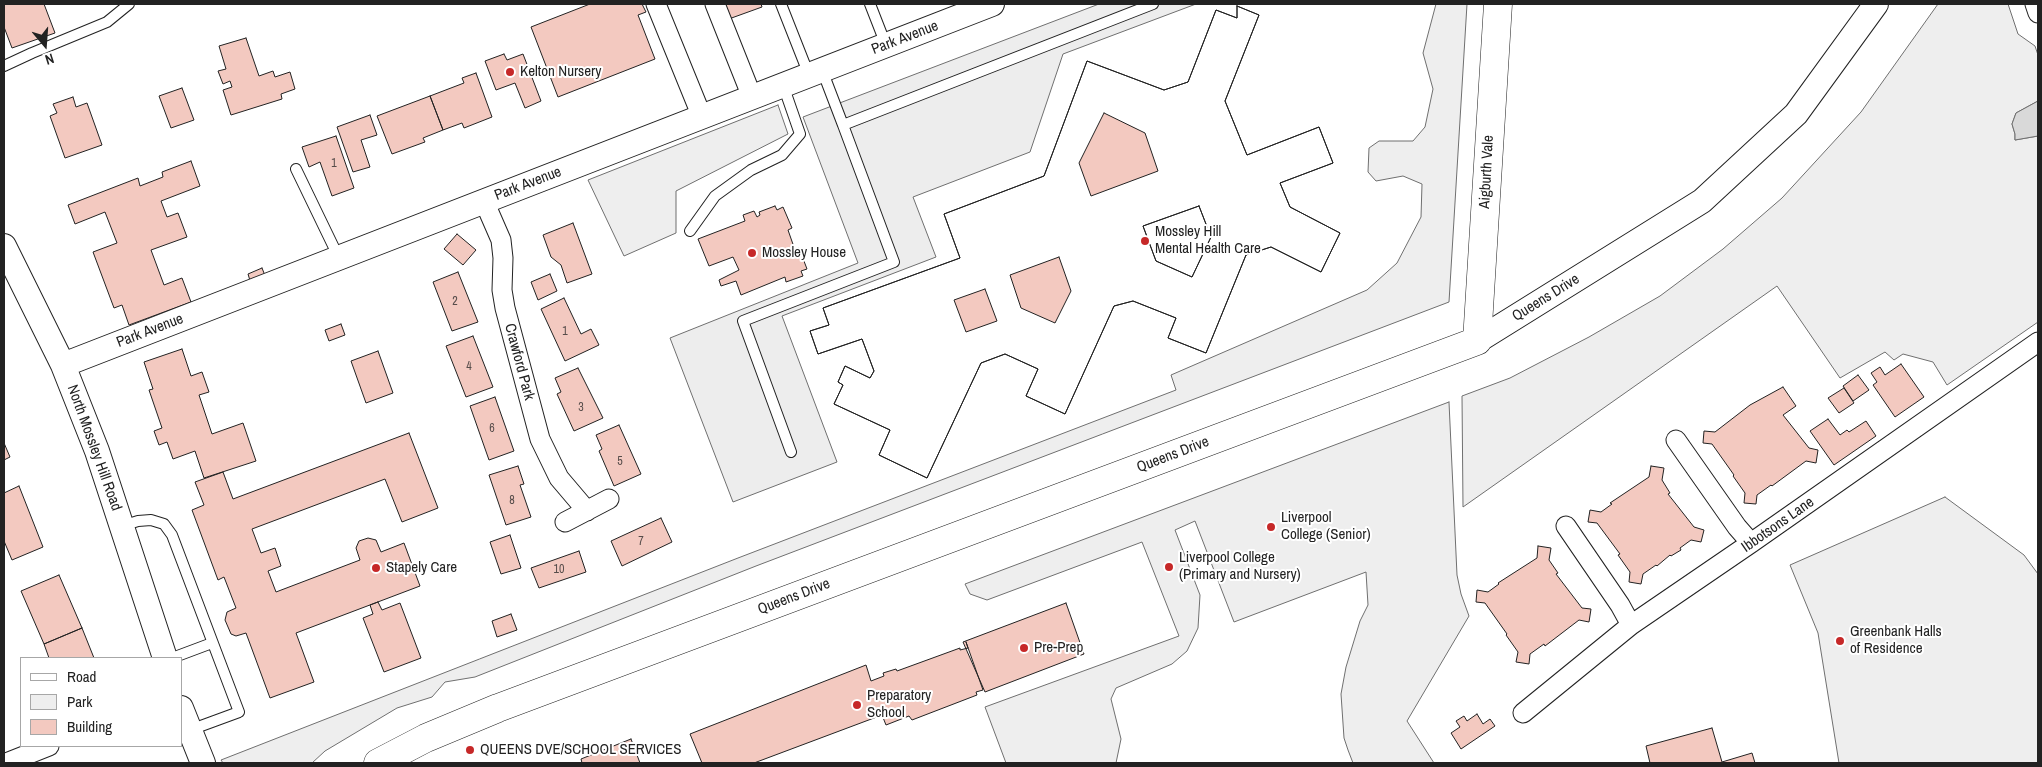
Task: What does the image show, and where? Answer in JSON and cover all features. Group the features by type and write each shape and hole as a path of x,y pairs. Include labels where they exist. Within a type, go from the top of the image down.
{"main road":[{"name":"Aigburth Vale","path":"1478,340 1498,4"},
{"name":"Queens Drive","path":"378,763 426,738 498,708 1478,340"}],"street":[{"path":"656,4 702,116"},
{"path":"715,4 752,97"},
{"name":"Park Avenue","path":"63,365 886,45 959,10 992,4"},
{"name":"Queens Drive","path":"1478,340 1702,201 1796,114 1876,4"},
{"path":"2035,4 2038,13"},
{"name":"Crawford Park","path":"484,201 501,240 504,258 502,290 505,308 540,439 558,478 586,510"},
{"name":"North Mossley Hill Road","path":"4,246 63,365 97,451 165,657"},
{"name":"Ibbotsons Lane","path":"1522,713 1631,625 2038,342"},
{"path":"1676,440 1737,527 1751,543"},
{"path":"565,522 609,499"},
{"path":"1566,526 1620,605 1631,625"},
{"path":"182,711 202,763"},
{"path":"6,763 46,747"}],"lane":[{"path":"4,66 107,22 129,4"},
{"path":"781,4 843,125 894,262 743,320 791,452"},
{"path":"870,4 886,45"},
{"path":"843,125 1153,4"},
{"path":"690,231 715,196 751,170 782,155 800,134 783,85"},
{"path":"296,169 339,258"},
{"path":"122,526 138,521 151,520 164,524 172,534 239,712 189,731"},
{"path":"175,657 212,643"}],"green space":[{"path":"1436,4 1467,4 1449,302 756,566 475,677 445,682 432,697 397,708 325,751 312,763 223,763 221,760 738,558 1176,390 1171,375 1367,290 1397,263 1421,217 1422,184 1403,176 1376,181 1368,172 1369,148 1379,141 1413,141 1425,127 1433,89 1423,53"},
{"path":"1938,4 2008,4 2018,34 2035,46 2038,55 2038,101 2016,113 2012,124 2015,140 2038,136 2038,322 1947,385 1933,362 1903,354 1894,360 1885,352 1840,378 1777,286 1463,507 1462,396 1510,378 1589,337 1660,296 1723,249 1782,198 1861,112"},
{"path":"778,105 788,134 676,191 676,233 624,256 588,180"},
{"path":"1449,402 1457,575 1469,616 1407,721 1434,763 1353,763 1348,750 1344,738 1341,694 1346,667 1360,621 1368,605 1366,572 1234,622 1195,521 1175,530 1200,595 1198,628 1187,651 1172,664 1116,688 1111,699 1121,739 1116,763 1006,763 985,707 1179,636 1142,542 987,600 970,594 965,584"},
{"path":"1945,497 2024,555 2038,574 2038,763 1839,763 1818,633 1790,565"}],"shaded area":[{"path":"1099,4 1196,4 1063,54 1030,152 913,197 936,257 782,316 837,462 733,502 670,338 858,263 803,117"},
{"path":"2038,101 2038,136 2015,140 2012,124 2016,113"}],"building":[{"path":"4,4 44,4 55,33 12,48 4,27"},
{"path":"590,4 642,4 646,12 638,15 655,59 558,97 531,27"},
{"path":"719,4 761,4 762,7 726,20"},
{"name":"Mossley Hill Mental Health Care","path":"1237,6 1259,15 1225,101 1247,155 1319,127 1333,163 1280,183 1290,207 1340,233 1321,272 1271,247 1246,255 1206,353 1168,338 1176,318 1133,301 1114,306 1065,414 1026,396 1038,369 1005,354 981,363 927,478 879,455 890,430 834,404 843,385 838,382 845,366 870,378 874,371 862,339 818,354 810,331 829,325 823,308 960,258 944,214 1044,176 1087,61 1164,90 1188,82 1216,10 1237,18","holes":["1104,113 1145,133 1158,171 1091,196 1079,163","1199,206 1211,237 1192,277 1156,261 1143,226","1059,257 1071,291 1055,323 1021,308 1010,275","985,289 997,321 966,332 954,300"]},
{"name":"Mossley Hill Mental Health Care","path":"1237,6 1259,15 1225,101 1247,155 1319,127 1333,163 1280,183 1290,207 1340,233 1321,272 1271,247 1246,255 1206,353 1168,338 1176,318 1133,301 1114,306 1065,414 1026,396 1038,369 1005,354 981,363 927,478 879,455 890,430 834,404 843,385 838,382 845,366 870,378 874,371 862,339 818,354 810,331 829,325 823,308 960,258 944,214 1044,176 1087,61 1164,90 1188,82 1216,10 1237,18"},
{"path":"246,38 259,76 273,71 275,77 290,72 295,89 281,94 282,99 231,115 223,90 232,87 230,81 223,84 218,71 226,69 219,46"},
{"name":"Kelton Nursery","path":"504,54 507,60 523,54 541,101 525,108 515,83 496,90 485,61"},
{"path":"476,73 492,117 464,128 462,123 443,130 430,96 464,83 462,78"},
{"path":"182,88 194,120 171,128 159,96"},
{"path":"430,96 443,130 423,138 425,142 392,154 377,116"},
{"path":"73,97 76,107 87,103 102,145 65,158 50,116 57,113 53,104"},
{"path":"370,115 377,135 361,140 370,167 353,172 337,127"},
{"path":"336,136 354,188 332,196 320,162 309,167 302,147"},
{"path":"191,161 200,186 161,201 167,217 178,213 187,237 151,250 164,285 182,278 191,302 129,325 122,305 114,308 93,252 117,243 105,212 75,224 68,205 138,178 140,186 163,177 162,172"},
{"name":"Mossley House","path":"775,206 777,210 783,207 792,228 788,230 795,250 799,248 807,269 801,271 803,276 786,282 785,277 741,295 736,281 721,286 719,280 739,270 733,257 709,266 698,239 745,221 743,215 754,211 757,217 760,215 759,212"},
{"name":"Mossley Hill Mental Health Care","path":"1199,206 1211,237 1192,277 1156,261 1143,226"},
{"path":"573,223 592,274 567,283 561,265 551,257 543,235"},
{"path":"457,234 476,250 463,265 444,249"},
{"path":"262,268 266,278 251,284 248,274"},
{"path":"458,272 478,322 452,331 433,282"},
{"path":"550,274 557,291 538,300 531,282"},
{"path":"564,298 581,334 591,329 599,345 565,361 541,309"},
{"path":"341,324 345,335 329,341 325,330"},
{"path":"473,336 493,387 466,397 446,346"},
{"path":"182,349 191,376 202,372 209,392 199,395 212,434 243,423 256,461 204,478 195,451 173,459 167,442 159,445 154,431 162,428 149,390 153,389 144,362"},
{"path":"378,351 393,393 366,403 351,361"},
{"path":"1901,364 1924,397 1895,417 1873,385 1877,382 1871,373 1880,367 1885,375"},
{"path":"578,368 603,418 574,431 557,394 561,392 555,378"},
{"path":"1858,375 1869,390 1853,401 1843,386"},
{"path":"1783,387 1796,406 1783,415 1809,448 1818,450 1816,463 1806,461 1757,495 1756,504 1744,503 1745,493 1734,475 1712,444 1703,443 1704,431 1715,432 1750,405"},
{"path":"1844,388 1854,403 1839,413 1828,398"},
{"path":"495,397 514,451 489,460 470,406"},
{"path":"1828,419 1840,435 1847,430 1849,432 1866,421 1876,436 1834,465 1810,431"},
{"path":"619,425 641,474 614,486 599,451 602,449 596,435"},
{"name":"Stapely Care","path":"409,433 438,508 402,522 385,479 252,529 261,553 275,548 281,566 268,571 276,592 360,560 356,548 359,541 368,538 376,540 381,552 404,543 420,586 296,633 314,682 270,698 246,633 236,636 231,634 225,620 227,612 236,608 224,577 218,580 192,510 204,505 195,482 223,472 233,499"},
{"path":"4,443 10,457 4,460"},
{"path":"518,466 524,484 520,485 531,517 506,525 489,475"},
{"path":"1651,466 1664,468 1662,480 1670,493 1668,494 1694,527 1704,530 1701,542 1691,540 1680,548 1681,550 1670,555 1657,566 1643,574 1641,584 1629,582 1630,572 1618,555 1620,554 1597,523 1588,522 1590,510 1601,512 1612,504 1610,503 1649,477"},
{"path":"19,486 43,547 12,560 4,541 4,493"},
{"path":"661,518 672,542 622,566 611,541"},
{"path":"510,535 521,568 501,574 490,542"},
{"path":"1538,546 1551,548 1549,560 1558,573 1556,574 1582,608 1591,609 1589,622 1579,620 1545,646 1544,644 1530,654 1529,664 1516,662 1518,652 1507,634 1485,603 1476,602 1477,590 1488,592 1498,583 1537,558"},
{"path":"579,551 586,572 539,588 531,568"},
{"path":"59,575 82,628 44,644 21,591"},
{"path":"378,602 382,610 400,603 421,658 384,672 363,618 373,614 370,605"},
{"name":"Pre-Prep","path":"1066,603 1084,654 985,692 963,642"},
{"path":"511,614 517,630 497,637 492,621"},
{"path":"82,628 94,657 49,657 44,644"},
{"name":"Preparatory School","path":"966,642 983,690 976,692 977,695 912,720 909,716 886,725 882,715 754,763 702,763 690,734 866,665 871,681 884,676 883,673 896,669 897,671 960,648 960,650 968,648"},
{"path":"1477,714 1483,724 1490,719 1495,726 1461,749 1451,733 1460,727 1456,721 1464,716 1467,721"},
{"path":"1712,728 1722,762 1752,753 1755,763 1650,763 1646,746"},
{"path":"631,739 640,763 582,763 581,759"}],"place":[{"name":"Kelton Nursery","path":"510,72"},
{"name":"Mossley Hill Mental Health Care","path":"1145,241"},
{"name":"Mossley House","path":"752,253"},
{"name":"Liverpool College (Senior)","path":"1271,527"},
{"name":"Liverpool College (Primary and Nursery)","path":"1169,567"},
{"name":"Stapely Care","path":"376,568"},
{"name":"Greenbank Halls of Residence","path":"1840,641"},
{"name":"Pre-Prep","path":"1024,648"},
{"name":"Preparatory School","path":"857,705"},
{"name":"QUEENS DVE/SCHOOL SERVICES","path":"470,750"}]}
